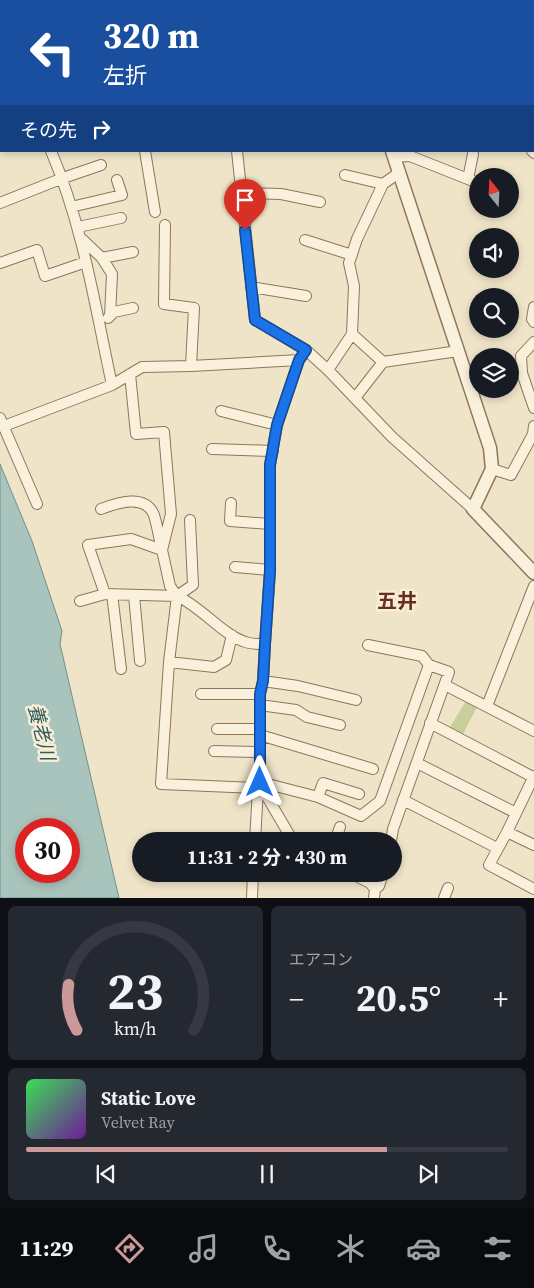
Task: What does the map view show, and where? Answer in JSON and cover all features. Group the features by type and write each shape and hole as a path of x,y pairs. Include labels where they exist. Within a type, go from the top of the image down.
{"street":[{"path":"51,152 81,237 112,385"},
{"path":"145,152 155,212"},
{"path":"237,152 255,320 306,350 328,370 392,437 473,509 533,570"},
{"path":"469,180 410,156 393,154 490,448 492,469 473,509"},
{"path":"472,168 473,154"},
{"path":"0,203 62,178 101,165"},
{"path":"328,370 352,334 354,286 350,263 357,239 383,184 400,172"},
{"path":"345,175 383,184"},
{"path":"71,207 122,195 117,180"},
{"path":"242,193 281,194 320,202"},
{"path":"78,227 121,218"},
{"path":"165,225 164,304 194,308 191,366"},
{"path":"81,237 102,258 112,274 110,316"},
{"path":"306,240 352,254"},
{"path":"0,263 37,250 46,276 86,262"},
{"path":"102,258 133,252"},
{"path":"251,287 306,296"},
{"path":"534,307 532,319 534,322"},
{"path":"100,326 114,312 133,308"},
{"path":"352,334 383,362"},
{"path":"532,347 521,356 522,373 534,408"},
{"path":"256,832 259,785 260,694 263,681 270,570 270,465 277,425 299,360 306,350"},
{"path":"355,398 383,362 458,351"},
{"path":"37,504 2,422 112,385 142,367 299,360"},
{"path":"130,374 136,434 164,432 171,514 162,550"},
{"path":"221,411 277,425"},
{"path":"492,469 511,475 533,434 534,426"},
{"path":"212,449 273,452"},
{"path":"101,509 113,504 134,501 145,505 153,513 170,586 177,596 169,662 161,784 259,785 318,797 360,816 380,801 429,665"},
{"path":"231,503 230,521 269,524"},
{"path":"177,596 193,585 190,520"},
{"path":"121,669 109,594 88,545 131,539 162,550"},
{"path":"235,567 270,570"},
{"path":"487,706 534,586"},
{"path":"80,601 109,594 177,596 187,600 232,635 248,643 265,644"},
{"path":"134,595 140,661"},
{"path":"169,662 214,667 226,660 232,635"},
{"path":"368,645 422,656 429,665 449,672 392,832"},
{"path":"263,681 298,686 356,700"},
{"path":"445,685 534,731"},
{"path":"201,694 260,694"},
{"path":"260,705 296,710 307,717 340,725"},
{"path":"430,723 534,776 529,799 516,813 489,865 534,889"},
{"path":"217,729 260,732 373,769"},
{"path":"214,751 260,752"},
{"path":"417,763 516,813"},
{"path":"318,797 324,783 359,794"},
{"path":"259,785 288,832"},
{"path":"403,800 497,848"},
{"path":"338,832 340,827"},
{"path":"507,832 534,845"},
{"path":"252,898 253,882"},
{"path":"368,882 375,893"},
{"path":"444,898 448,888"}],"green space":[{"path":"466,701 477,707 463,734 450,727"}],"water":[{"name":"養老川","path":"0,464 32,541 62,631 60,644 119,898 0,898"}],"district":[{"name":"五井","path":"397,601"}],"route":[{"path":"245,230 255,320 306,350 299,360 277,425 270,465 270,570 263,681 260,694 260,782"}]}
